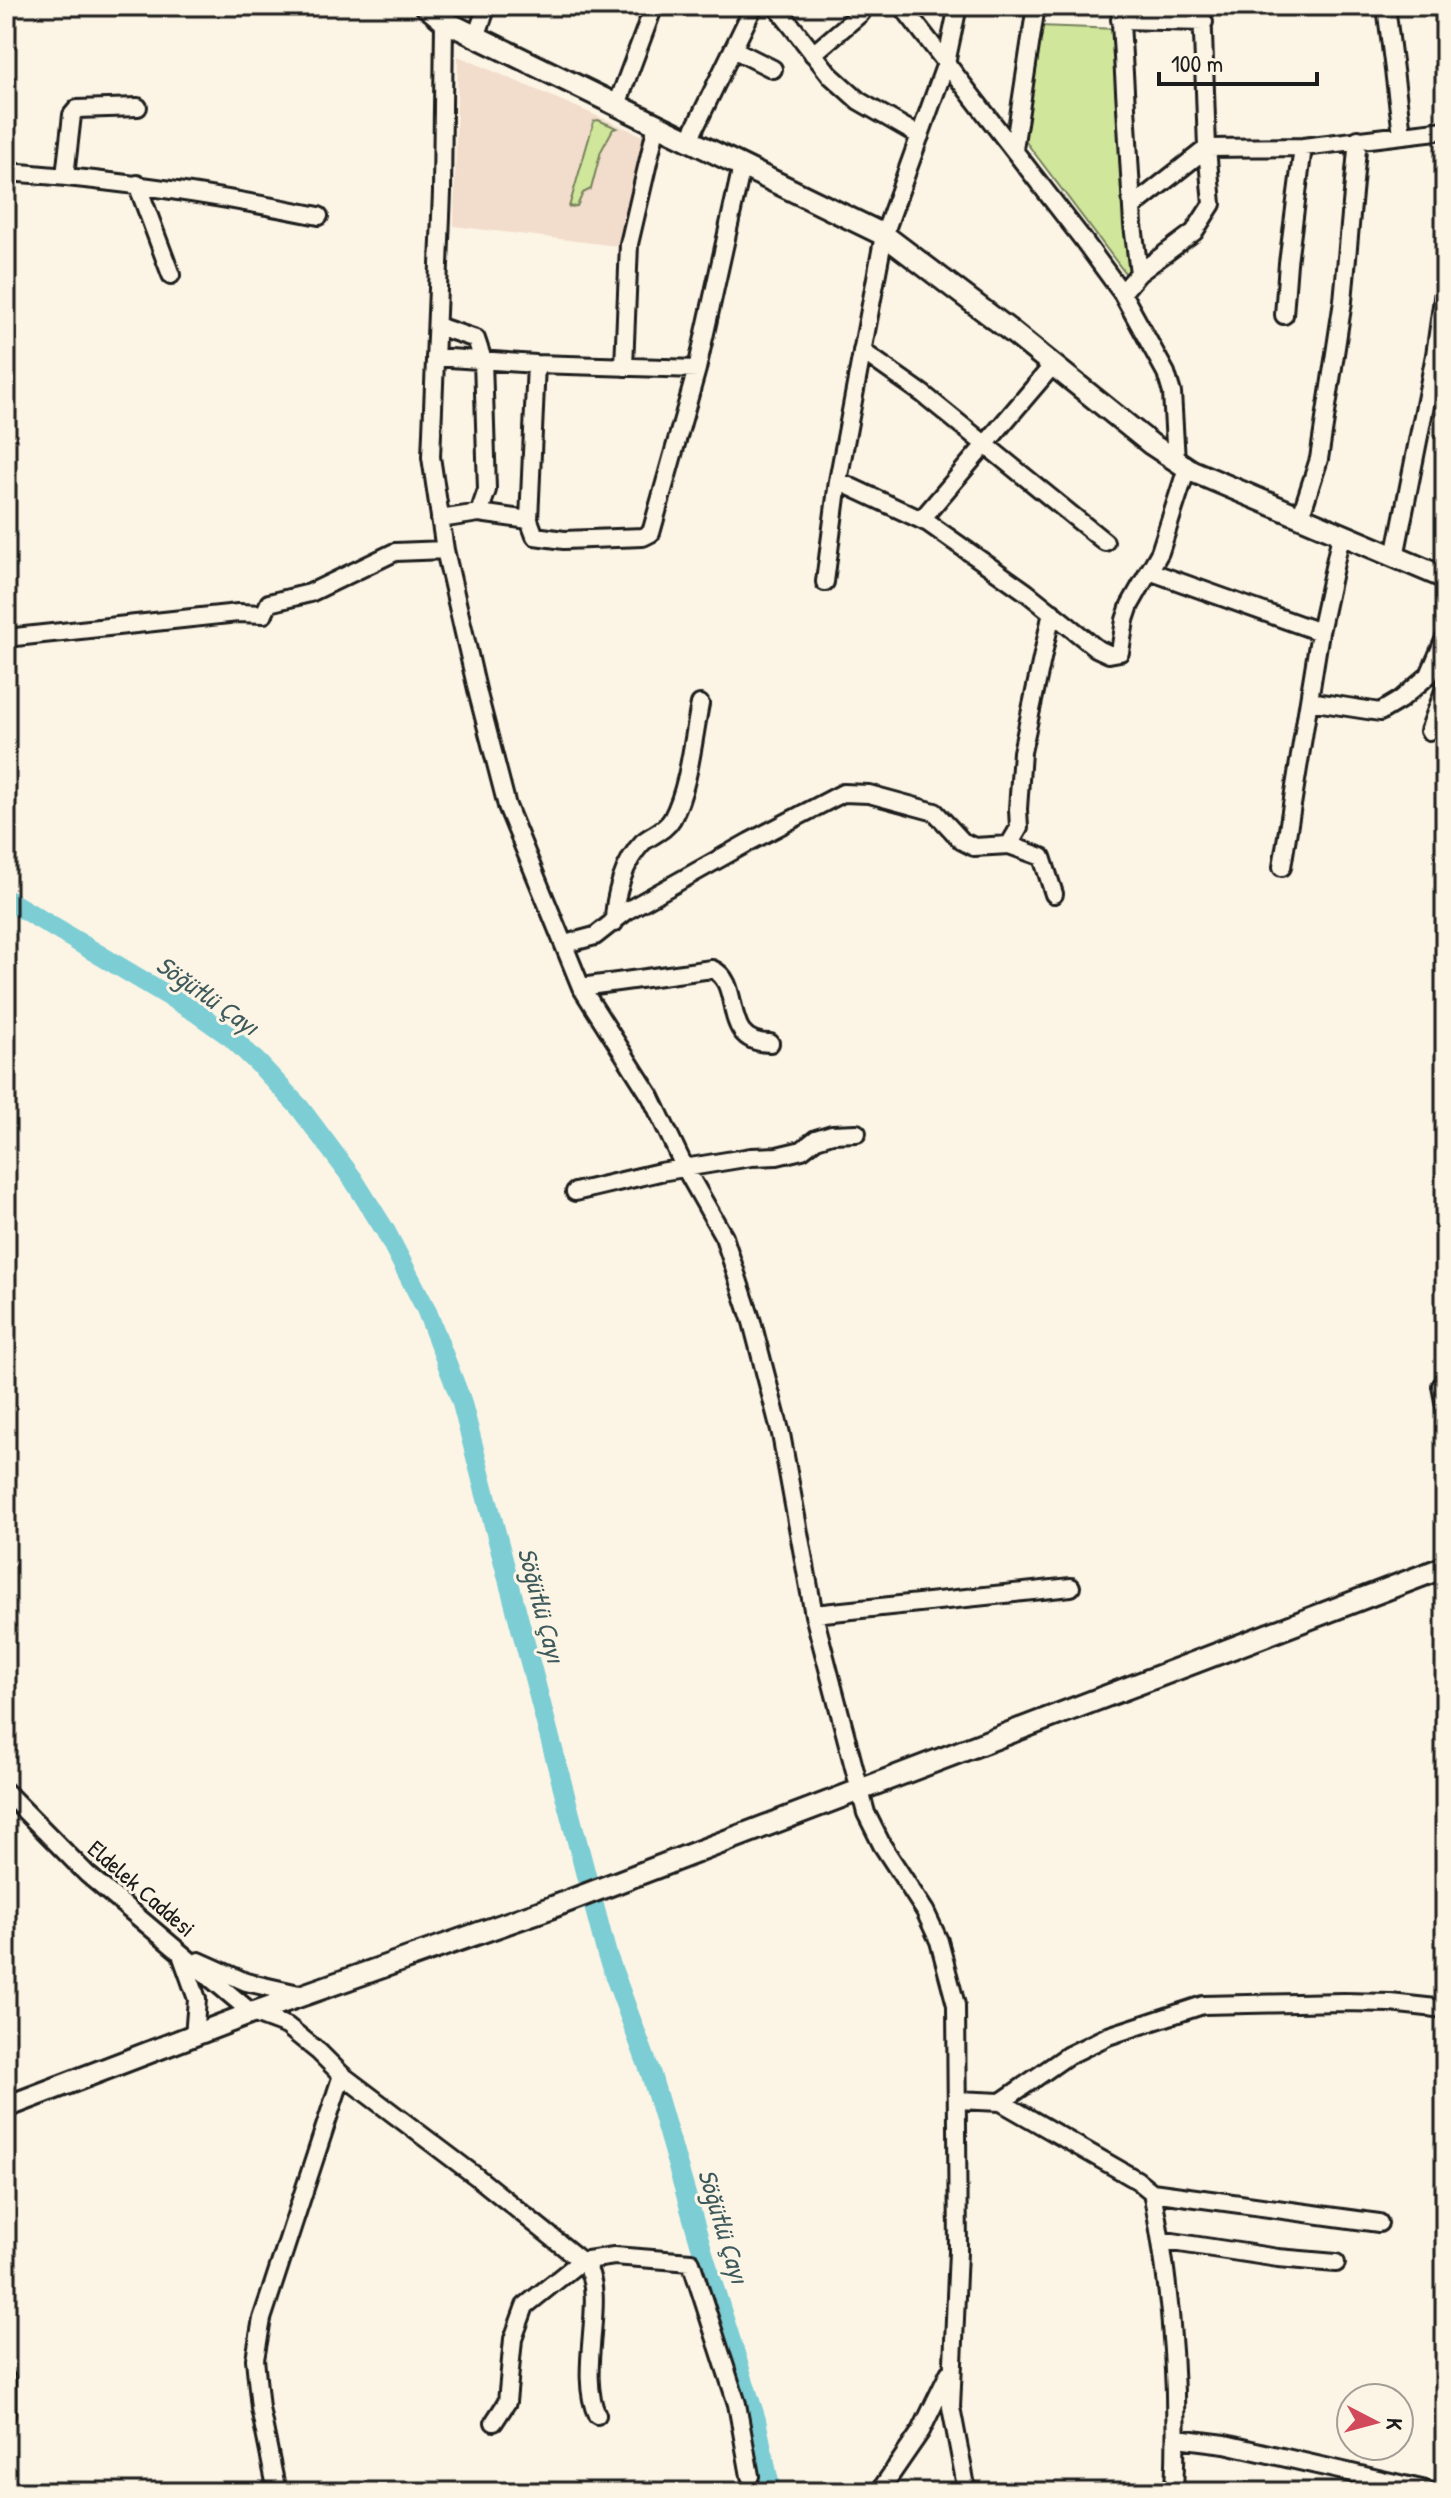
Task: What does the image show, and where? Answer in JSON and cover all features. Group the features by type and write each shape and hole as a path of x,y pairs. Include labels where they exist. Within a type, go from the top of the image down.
{"main road":[{"path":"426,6 444,21 884,235 1151,444 1182,464 1300,518 1445,578"},
{"path":"6,2107 252,2013 550,1908 1445,1567"}],"street":[{"path":"476,37 487,6"},
{"path":"617,105 654,6"},
{"path":"689,140 754,6"},
{"path":"776,6 830,75 859,101 920,136"},
{"path":"838,481 921,520 1026,592 1096,648 1109,654 1120,652 1130,605 1166,534 1182,464 1172,393 1166,373 1122,293 902,6"},
{"path":"825,582 838,481 884,235 946,63 958,6"},
{"path":"1014,149 1036,6"},
{"path":"1386,6 1402,134"},
{"path":"813,54 861,13"},
{"path":"1122,293 1139,273 1194,232 1212,204 1203,14 1120,13 1139,273"},
{"path":"444,21 442,192 431,457 445,550 507,806 581,987 651,1097 685,1168 724,1237 752,1322 781,1434 814,1614 866,1813 882,1845 925,1911 939,1941 956,2005 958,2252 951,2407 966,2486 970,2492"},
{"path":"733,49 773,69"},
{"path":"65,176 72,115 77,109 138,107"},
{"path":"624,367 629,244 657,124"},
{"path":"1132,207 1207,148 1303,147 1445,130"},
{"path":"1300,518 1319,459 1341,317 1358,139"},
{"path":"1284,315 1303,147"},
{"path":"536,364 529,520 535,536 564,540 643,537 651,533 697,369 742,166"},
{"path":"6,172 137,184 319,216"},
{"path":"137,184 171,275"},
{"path":"1395,557 1435,355 1445,284"},
{"path":"437,326 476,339 483,360 487,490 479,513"},
{"path":"862,351 923,394 1105,542"},
{"path":"435,357 697,369"},
{"path":"921,520 1053,365"},
{"path":"440,519 479,513 529,520"},
{"path":"1282,867 1320,632 1341,535"},
{"path":"6,638 238,613 264,614 269,603 310,593 395,552 445,550"},
{"path":"1149,571 1320,632"},
{"path":"1009,845 1019,828 1022,752 1052,612"},
{"path":"1309,701 1380,712 1400,700 1429,675 1445,638"},
{"path":"1429,731 1445,688"},
{"path":"614,923 618,892 635,852 644,841 665,828 682,794 700,704"},
{"path":"565,944 595,936 628,910 843,793 869,794 935,812 962,841 974,847 1009,845 1042,857 1054,894"},
{"path":"581,987 712,969 724,978 740,1029 754,1041 770,1043"},
{"path":"575,1192 685,1168 777,1156 802,1150 816,1139 832,1134 857,1133"},
{"path":"1441,1386 1445,1406"},
{"path":"814,1614 1071,1587"},
{"name":"Eldelek Caddesi","path":"6,1792 87,1874 252,2013 287,2026 342,2075 477,2177 581,2261"},
{"path":"181,1954 246,1982 303,1995"},
{"path":"181,1954 197,1999 194,2037"},
{"path":"1001,2102 1067,2056 1108,2036 1203,2005 1343,2002 1445,2009"},
{"path":"277,2492 260,2408 255,2359 262,2319 342,2075"},
{"path":"957,2100 1001,2102 1137,2180 1152,2192 1379,2223"},
{"path":"1152,2192 1162,2242 1176,2376 1174,2492"},
{"path":"1162,2242 1336,2263"},
{"path":"494,2422 507,2402 513,2339 525,2306 581,2261 614,2256 691,2262 737,2404 750,2476"},
{"path":"581,2261 589,2269 594,2297 588,2361 590,2399 597,2415"},
{"path":"879,2492 921,2431 953,2364"},
{"path":"6,2379 6,2415"},
{"path":"1177,2438 1225,2444 1426,2490"}],"shaded area":[{"path":"458,56 646,137 625,247 454,226"}],"green space":[{"path":"1038,26 1119,29 1133,277 1128,277 1023,138"},
{"path":"594,121 617,128 613,129 601,151 591,189 583,193 577,206 569,207"}],"waterway":[{"name":"Söğütlü Çayı","path":"6,899 197,1013 231,1037 261,1066 300,1108 353,1179 385,1230 426,1309 461,1400 607,1955 650,2071 756,2420 771,2492"}]}
